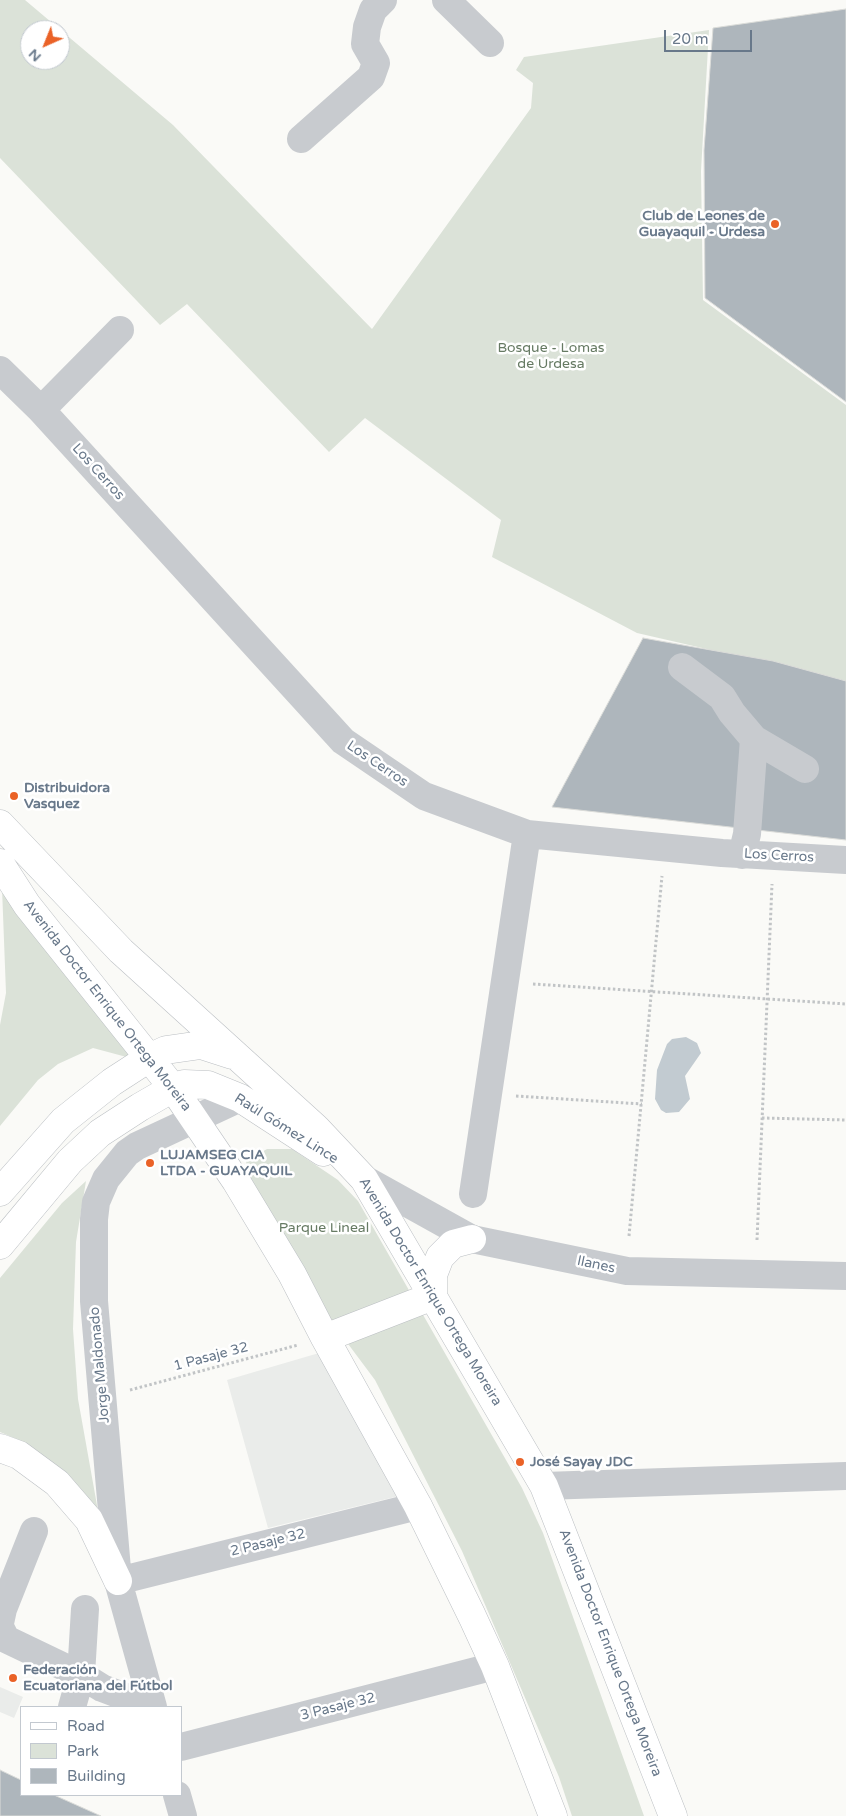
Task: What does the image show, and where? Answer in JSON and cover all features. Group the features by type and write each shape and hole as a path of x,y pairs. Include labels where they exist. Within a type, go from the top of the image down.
{"main road":[{"name":"Avenida Doctor Enrique Ortega Moreira","path":"0,824 121,951 248,1064 316,1128 364,1179 544,1486 673,1816"},
{"name":"Avenida Doctor Enrique Ortega Moreira","path":"0,863 27,905 173,1088 262,1222 418,1506 495,1666 552,1816"},
{"path":"173,1088 185,1070 191,1046 190,1014"},
{"path":"0,1192 63,1121 112,1082 149,1058 166,1050 191,1046 216,1048 248,1064"},
{"name":"Raúl Gómez Lince","path":"0,1245 70,1161 100,1133 173,1088 188,1084 201,1084 240,1098 364,1179"},
{"path":"325,1338 433,1296 433,1275 440,1257 453,1244 472,1239"},
{"path":"0,1448 19,1455 57,1483 88,1520 118,1581"}],"street":[{"path":"301,139 371,77 376,63 365,44 367,27 373,10 383,0"},
{"path":"446,0 490,43"},
{"path":"41,410 120,330"},
{"name":"Los Cerros","path":"0,370 41,410 343,741 424,796 527,834 742,855 846,860"},
{"path":"682,667 722,697 732,713 754,739 805,768"},
{"path":"742,855 746,834 754,739"},
{"path":"473,1194 527,834"},
{"name":"Jorge Maldonado","path":"152,1706 118,1581 93,1266 92,1234 96,1202 106,1179 127,1153 240,1098"},
{"name":"Ilanes","path":"364,1179 472,1239 626,1271 846,1276"},
{"path":"544,1486 846,1476"},
{"name":"2 Pasaje 32","path":"118,1581 418,1506"},
{"path":"34,1531 3,1609 0,1625 6,1639 82,1675 102,1688 149,1706"},
{"path":"72,1706 82,1675 85,1610"},
{"name":"3 Pasaje 32","path":"182,1747 495,1666"},
{"path":"177,1796 182,1816"}],"path":[{"path":"629,1236 665,848"},
{"path":"757,1240 773,856"},
{"path":"505,982 846,1004"},
{"path":"488,1095 642,1104"},
{"path":"762,1118 846,1120"},
{"name":"1 Pasaje 32","path":"104,1397 325,1338"}],"shaded area":[{"path":"686,1037 697,1043 701,1053 685,1076 690,1099 679,1112 666,1113 661,1110 655,1099 657,1070 667,1044 672,1039"},
{"path":"319,1353 399,1496 268,1528 227,1380"},
{"path":"0,1687 23,1697 14,1718 0,1712"}],"green space":[{"name":"Bosque - Lomas de Urdesa","path":"0,0 25,0 49,20 20,20 20,70 70,70 70,38 173,125 372,329 531,108 533,83 516,70 524,57 709,30 701,171 703,300 846,405 846,681 637,633 492,557 501,520 365,418 329,452 187,304 160,325 0,158"},
{"path":"2,888 134,1059 93,1048 58,1064 38,1080 0,1126 0,1025 6,993"},
{"name":"Parque Lineal","path":"267,1149 292,1149 338,1180 358,1201 522,1488 543,1533 644,1816 572,1816 559,1777 462,1551 375,1380 319,1305 251,1190 246,1161"},
{"path":"86,1181 76,1242 73,1329 78,1399 100,1522 51,1462 21,1441 0,1432 0,1278 62,1203"}],"building":[{"name":"Club de Leones de Guayaquil - Urdesa","path":"846,9 846,402 705,298 704,150 713,28"},
{"path":"643,638 773,661 846,681 846,840 552,807"},
{"path":"0,1770 20,1780 20,1796 56,1796 101,1816 0,1816"}],"place":[{"name":"Club de Leones de Guayaquil - Urdesa","path":"775,224"},
{"name":"Distribuidora Vasquez","path":"14,796"},
{"name":"LUJAMSEG CIA LTDA - GUAYAQUIL","path":"150,1163"},
{"name":"José Sayay JDC","path":"520,1462"},
{"name":"Federación Ecuatoriana del Fútbol","path":"13,1678"}]}
